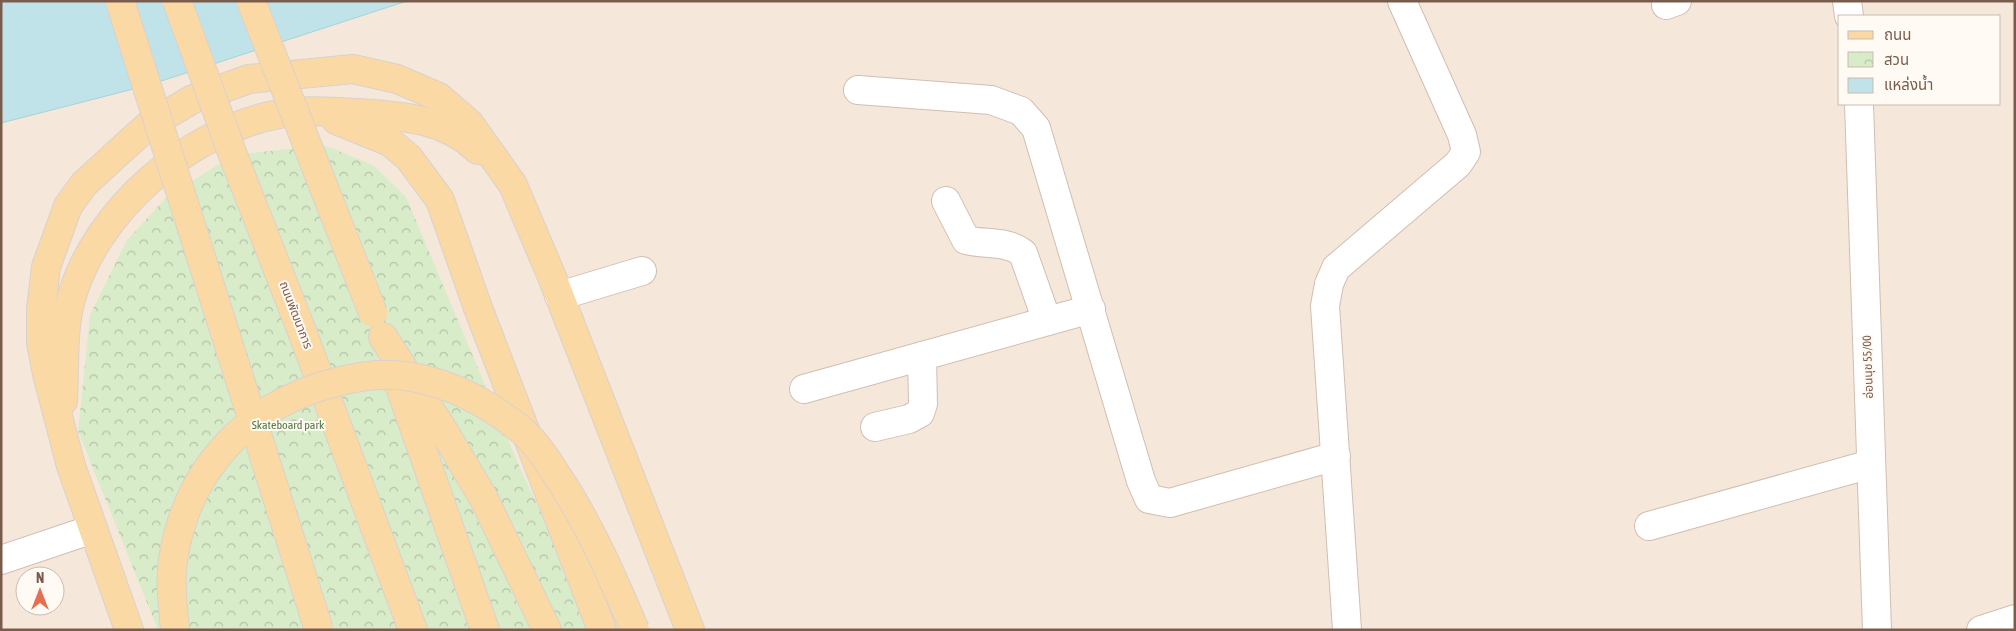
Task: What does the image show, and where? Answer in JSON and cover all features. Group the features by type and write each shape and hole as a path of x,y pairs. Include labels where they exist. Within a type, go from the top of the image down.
{"main road":[{"path":"120,1 318,630"},
{"name":"ถนนพัฒนาการ","path":"178,1 234,155 336,419 413,630"},
{"path":"251,1 378,325 485,630"},
{"path":"129,630 71,466 47,374 41,342 41,310 46,267 68,206 84,184 143,130 193,99 249,79 353,69 397,79 439,97 469,123 513,185 559,296 690,630"},
{"path":"314,111 390,142 409,158 440,200 478,308 602,630"},
{"path":"62,427 67,320 71,300 82,267 98,239 120,208 181,156 214,136 279,114 314,111 407,117 438,124 469,142 513,185"},
{"path":"378,325 484,499 547,630"},
{"path":"174,630 173,562 181,526 204,473 231,439 276,404 313,388 349,378 384,375 410,376 454,389 495,411 522,431 547,459 596,542 635,630"},
{"path":"336,419 394,630"}],"street":[{"path":"1347,630 1325,306 1329,284 1336,268 1458,164 1466,152 1462,135 1402,1"},
{"path":"1847,1 1849,15"},
{"path":"858,90 991,100 1021,111 1036,128 1141,481 1149,499 1170,503 1336,456"},
{"name":"อ่อนนุช 55/00","path":"1859,105 1877,630"},
{"path":"946,201 966,240 989,244 1007,244 1023,253 1047,321"},
{"path":"559,296 642,272"},
{"path":"804,389 1090,310"},
{"path":"875,427 909,419 920,413 923,404 922,356"},
{"path":"1648,526 1871,464"},
{"path":"1,560 93,528"},
{"path":"1981,630 2015,619"}],"shaded area":[{"path":"1,1 2015,1 2015,630 1,630"}],"green space":[{"name":"Skateboard park","path":"324,145 373,165 406,197 520,468 597,630 158,630 78,431 90,315 127,240 166,198 233,155"}],"water":[{"path":"1,1 407,1 149,85 1,123"}]}
